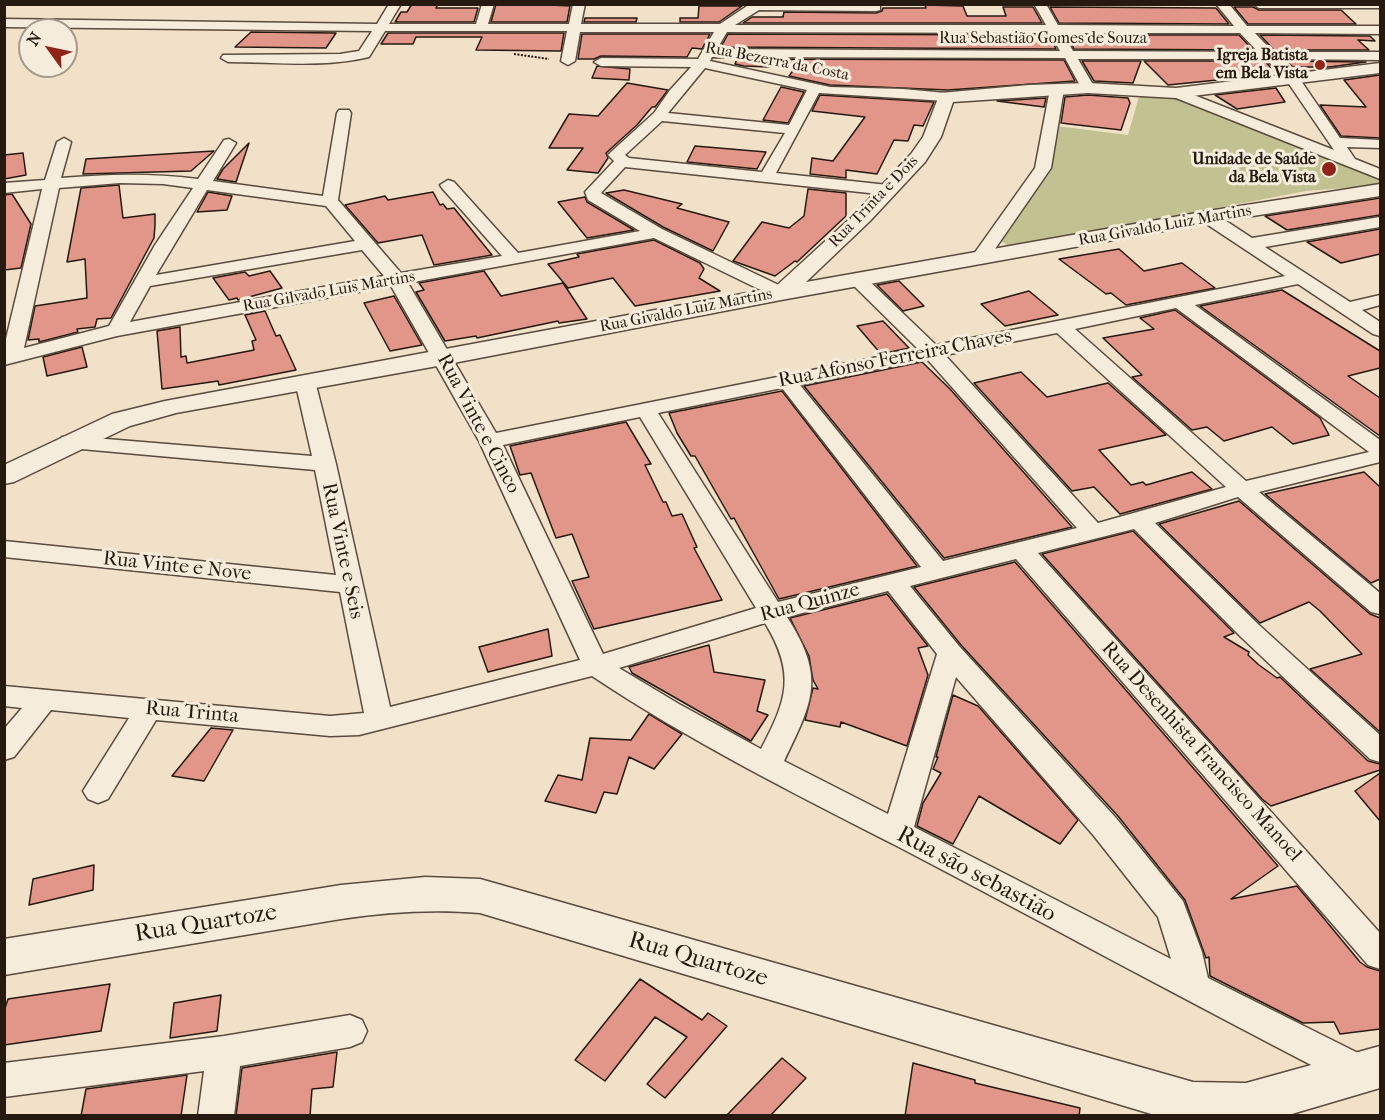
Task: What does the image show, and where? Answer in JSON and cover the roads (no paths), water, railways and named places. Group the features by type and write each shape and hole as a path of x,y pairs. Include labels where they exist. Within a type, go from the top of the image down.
{"street":[{"path":"228,58 355,57 367,52 395,4"},
{"path":"481,27 489,4"},
{"path":"568,61 579,4"},
{"path":"1040,4 1088,88"},
{"path":"1222,4 1243,30 1292,78 1349,161"},
{"path":"1259,4 1380,5"},
{"path":"888,190 625,162 616,155 660,116 675,93 704,58 722,29 758,5 875,6 892,60"},
{"path":"4,22 52,25 722,29 1380,30"},
{"name":"Rua Sebastião Gomes de Souza","path":"704,58 892,60 1070,55 1380,56"},
{"name":"Rua Bezerra da Costa","path":"601,62 704,58 815,88 845,93 902,88 946,97"},
{"path":"946,97 1088,88 1176,93 1380,68"},
{"path":"766,178 815,88"},
{"path":"980,258 1043,168 1057,89"},
{"path":"1176,93 1380,174"},
{"name":"Rua Trinta e Dois","path":"782,293 863,217 918,158 932,137 946,97"},
{"path":"4,188 52,182 120,178 163,179 331,201 344,113"},
{"path":"660,116 794,130"},
{"path":"8,357 64,142"},
{"path":"1336,142 1380,144"},
{"path":"116,330 164,245 229,143"},
{"path":"620,164 593,192 594,197 656,233 782,293"},
{"path":"448,185 514,259"},
{"name":"Rua Givaldo Luiz Martins","path":"4,476 70,442 121,420 174,406 443,358 782,293 1117,236 1208,217 1380,190"},
{"name":"Rua Vinte e Cinco","path":"331,201 398,280 443,358 490,441 596,666"},
{"path":"1208,217 1380,330"},
{"path":"1249,244 1380,222"},
{"name":"Rua Gilvado Luis Martins","path":"8,357 116,330 656,233"},
{"path":"144,282 366,244"},
{"name":"Rua Afonso Ferreira Chaves","path":"490,441 1300,278"},
{"path":"858,280 932,352 1092,531"},
{"path":"1348,308 1380,300"},
{"path":"1178,301 1376,460"},
{"path":"1060,325 1242,489 1380,606"},
{"name":"Rua Vinte e Seis","path":"305,381 325,464 379,721"},
{"path":"787,381 937,570"},
{"path":"645,409 770,613 789,646 798,672 799,691 790,718 767,766"},
{"path":"70,442 325,464"},
{"path":"1242,489 1376,460"},
{"name":"Rua Quinze","path":"379,721 596,666 770,613 1139,520 1242,489"},
{"path":"1139,520 1250,632 1380,751"},
{"name":"Rua Vinte e Nove","path":"4,549 349,585"},
{"name":"Rua Desenhista Francisco Manoel","path":"1021,549 1380,955"},
{"path":"894,582 950,652 1105,827 1172,911 1186,952 1194,989"},
{"path":"897,833 950,652"},
{"name":"Rua são sebastião","path":"596,666 630,689 767,766 1194,989 1372,1070"},
{"name":"Rua Trinta","path":"4,696 345,727 379,721"},
{"path":"4,749 44,700"},
{"path":"98,791 149,709"},
{"name":"Rua Quartoze","path":"4,957 330,904 436,892 480,896 1182,1110 1246,1105 1372,1070"},
{"path":"4,1080 224,1052 350,1030"},
{"path":"216,1116 224,1052"}],"place":[{"name":"Igreja Batista em Bela Vista","path":"1320,65"},
{"name":"Unidade de Saúde da Bela Vista","path":"1329,169"}]}
